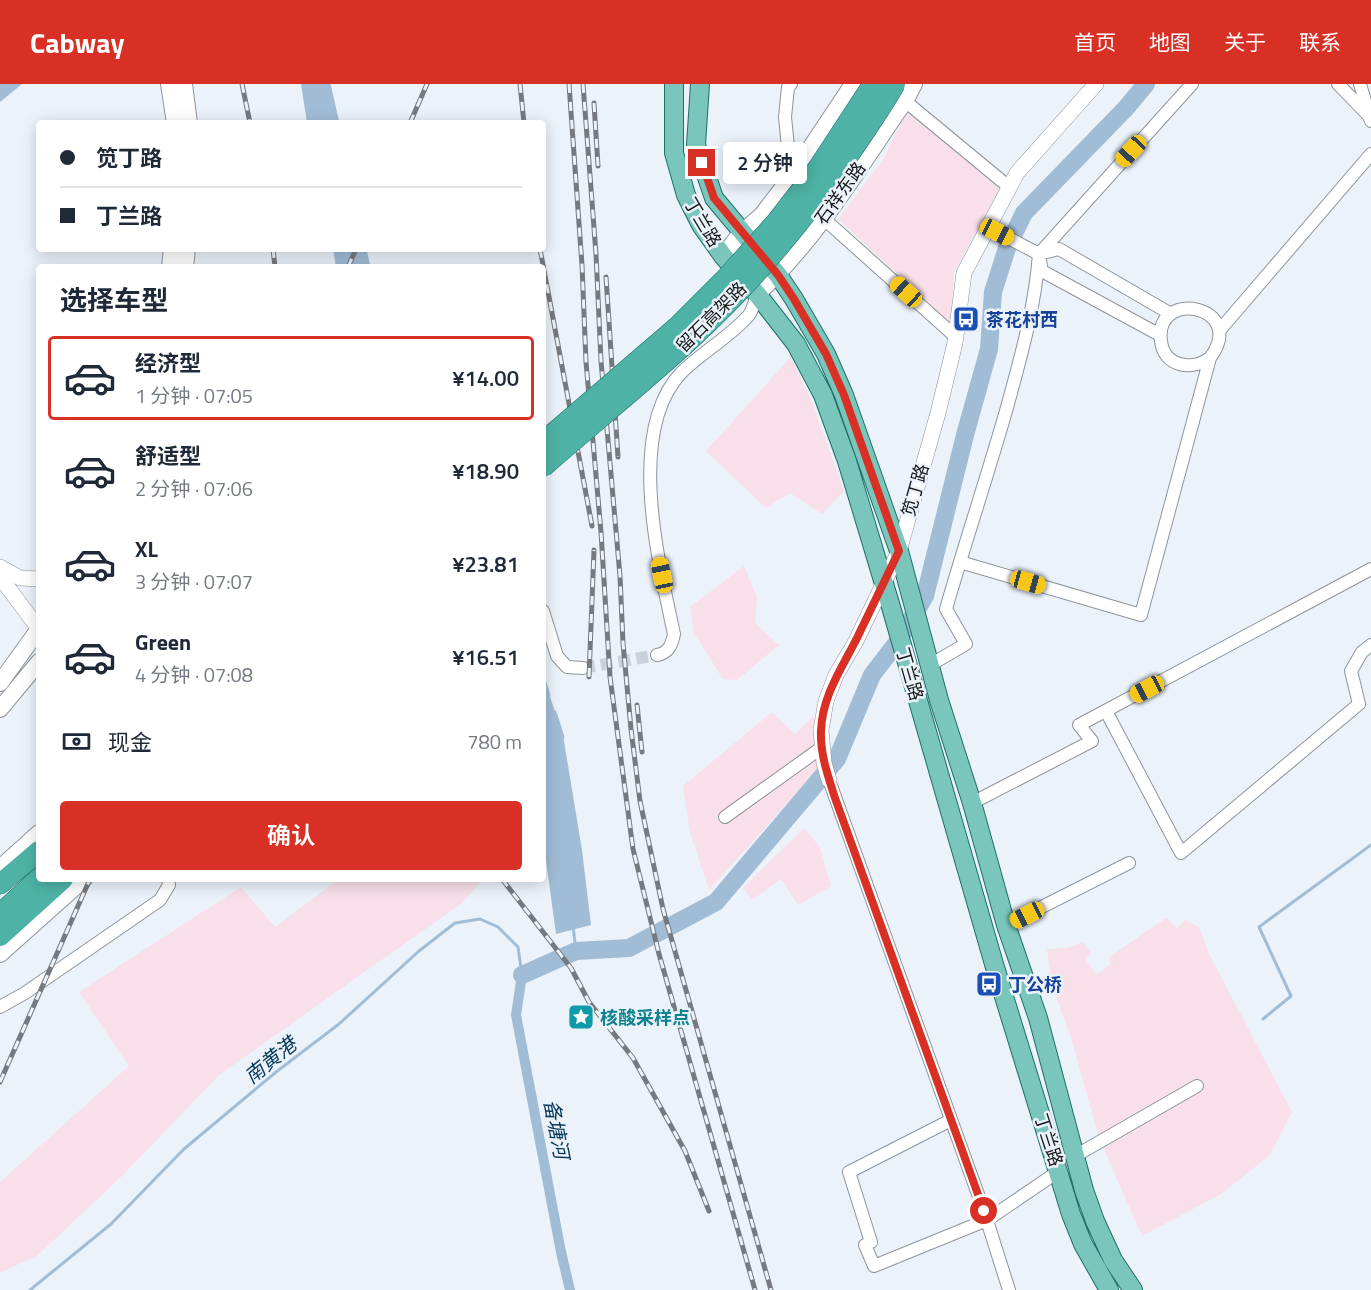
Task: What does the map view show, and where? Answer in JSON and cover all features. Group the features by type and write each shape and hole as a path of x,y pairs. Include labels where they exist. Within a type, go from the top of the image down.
{"highway":[{"name":"留石高架路","path":"546,439 678,326 726,278 777,221 818,168 873,84"},
{"name":"留石高架路","path":"546,464 692,338 741,289 790,234 832,180 885,102 894,84"},
{"path":"0,884 36,854"},
{"path":"0,914 36,881"},
{"path":"0,936 60,882"}],"main road":[{"path":"169,84 175,120"},
{"path":"184,84 189,120"},
{"name":"丁兰路","path":"674,84 674,153 686,195 701,225 723,256 757,294 796,344 820,386 847,461 884,583 994,964 1071,1214 1083,1244 1109,1290"},
{"name":"丁兰路","path":"700,84 696,145 714,198 778,275 794,299 826,354 844,395 899,551 939,700 972,803 1006,925 1038,1018 1095,1221 1113,1260 1133,1290"},
{"path":"723,256 741,233 762,215 791,177 854,84"},
{"name":"石祥东路","path":"757,294 778,275 823,218 905,101 914,84"},
{"path":"0,683 36,633"},
{"path":"0,709 36,666"},
{"path":"0,867 36,836"},
{"path":"0,954 81,882"}],"street":[{"path":"791,84 788,87 785,117 791,177"},
{"name":"笕丁路","path":"1009,1290 987,1220 830,780 823,755 820,730 826,701 836,675 856,641 899,551 915,486 938,413 956,337 964,273 992,229 1017,173 1096,84"},
{"path":"930,665 966,644 946,609 1020,360 1036,286 1039,254 1192,84"},
{"path":"1338,84 1370,119"},
{"path":"1360,84 1370,119"},
{"path":"905,101 1009,187"},
{"path":"1219,331 1371,154"},
{"path":"823,218 956,337"},
{"path":"992,229 1039,254 1059,249 1171,314"},
{"path":"1039,254 1042,271 1160,335"},
{"path":"657,655 663,654 672,645 674,634 655,540 650,495 656,416 664,394 681,373 750,314 757,294"},
{"path":"1190,307 1209,314 1215,321 1219,331 1219,341 1216,350 1202,364 1182,366 1173,362 1166,354 1161,345 1160,335 1162,327 1171,314 1190,307"},
{"path":"960,562 1141,615 1210,358"},
{"path":"0,567 20,578 36,579"},
{"path":"972,803 1092,741 1079,726 1371,569"},
{"path":"0,577 36,625"},
{"path":"546,621 556,656 567,667 583,668"},
{"path":"1106,711 1181,853 1359,704 1351,671 1362,652 1371,645"},
{"path":"725,817 823,755"},
{"path":"1006,925 1130,863"},
{"path":"0,1006 25,993 160,900 170,885 169,882"},
{"path":"1075,1156 1197,1086"},
{"path":"951,1120 849,1172 871,1242 865,1245 874,1266 987,1220 1059,1171"}],"shaded area":[{"path":"907,112 1000,189 954,272 951,324 838,219 882,161"},
{"path":"791,357 812,402 844,491 822,514 790,493 766,508 706,451"},
{"path":"744,566 757,597 755,623 779,645 737,680 723,679 694,633 690,607"},
{"path":"772,712 795,734 813,716 816,723 814,744 818,769 709,890 690,832 683,786"},
{"path":"804,828 820,847 831,886 798,905 781,879 752,900 743,888"},
{"path":"335,882 481,882 462,903 219,1075 123,1175 38,1255 0,1273 0,1182 129,1066 79,992 241,887 275,927"},
{"path":"1166,918 1177,928 1185,920 1199,927 1208,952 1292,1112 1270,1155 1221,1194 1142,1236 1099,1138 1072,1041 1052,985 1047,949 1068,948 1083,942 1091,953 1086,960 1097,975 1111,964 1109,957"}],"water":[{"path":"0,84 22,84 0,102"},
{"path":"301,84 329,84 337,120 307,120"},
{"path":"334,252 366,252 368,264 336,264"},
{"path":"546,685 563,735 582,850 591,925 556,934 546,861"}],"waterway":[{"path":"329,84 337,120"},
{"path":"522,975 576,951 629,948 716,902 837,759 872,675 899,640 925,596 989,349 993,292 1007,248 1024,213 1126,108 1146,84"},
{"path":"366,252 368,264"},
{"path":"546,686 549,695"},
{"path":"555,712 563,737"},
{"path":"1263,1019 1291,996 1259,927 1371,845"},
{"name":"南黄港","path":"30,1290 111,1224 184,1149 276,1072 339,1024 419,951 455,923 480,919 498,927 518,947 522,975"},
{"path":"573,926 576,951"},
{"name":"备塘河","path":"522,975 516,1015 570,1290"}],"tunnel":[{"path":"583,668 657,655"}],"railway":[{"path":"242,84 249,120"},
{"path":"411,120 427,84"},
{"path":"520,84 524,120"},
{"path":"569,84 582,265 586,362 601,532 610,677 633,849 659,954 755,1290"},
{"path":"583,84 596,254 601,361 620,576 623,643 640,801 663,909 771,1290"},
{"path":"594,103 598,166"},
{"path":"273,252 275,264"},
{"path":"349,264 355,252"},
{"path":"541,252 543,264"},
{"path":"606,277 618,457"},
{"path":"546,281 592,526"},
{"path":"589,677 594,550"},
{"path":"637,705 642,752"},
{"path":"0,1082 89,882"},
{"path":"504,882 571,968 589,1002 633,1058 685,1151 709,1211"}],"place":[{"name":"茶花村西","path":"966,319"},
{"name":"丁公桥","path":"989,984"},
{"name":"核酸采样点","path":"581,1017"}],"route":[{"path":"702,163 714,198 778,275 826,354 844,395 899,551 856,641 836,675 826,701 820,730 822,748 824,763 835,798 984,1211"}]}
